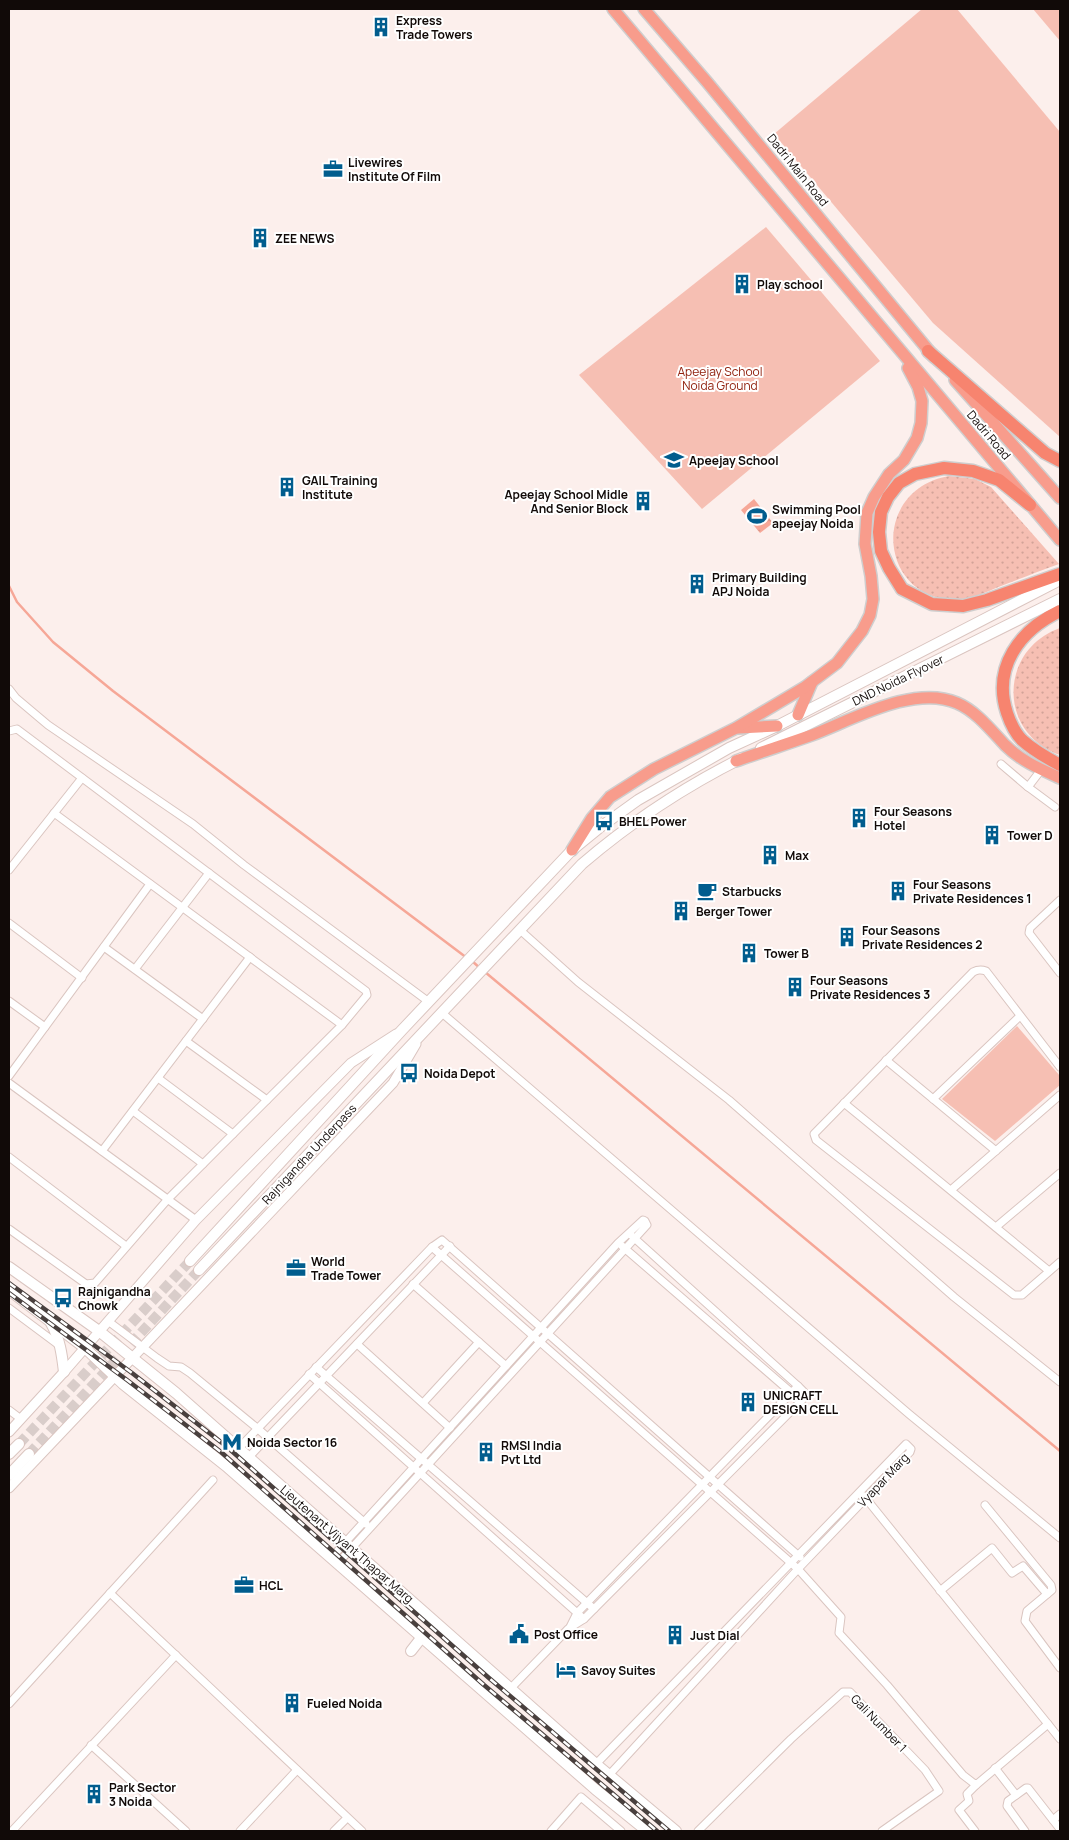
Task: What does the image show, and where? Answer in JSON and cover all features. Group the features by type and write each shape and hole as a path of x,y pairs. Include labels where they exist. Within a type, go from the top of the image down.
{"highway":[{"path":"572,850 592,818 610,797 654,769 736,728 812,681 837,663 862,632 870,615 873,598 865,544 867,513 874,497 889,474 904,460 917,438 921,422 922,401 918,387 898,347 613,9"},
{"name":"Dadri Main Road","path":"644,9 707,82 928,351"},
{"name":"Dadri Road","path":"898,347 1060,540"},
{"path":"928,351 1045,453 1060,461"},
{"name":"Dadri Road","path":"928,351 1060,498"},
{"path":"1030,505 998,480 974,471 944,468 915,474 899,483 888,497 881,512 879,532 882,551 889,568 902,589 932,604 963,606 1034,588 1060,574"},
{"path":"1054,610 1029,631 1014,651 1005,666 1002,682 1004,701 1011,722 1021,739 1043,756 1060,765"},
{"path":"798,715 812,681"},
{"path":"736,761 900,702 926,698 942,698 958,703 990,727 1006,746 1033,766 1060,778"},
{"path":"736,728 777,726"}],"main road":[{"name":"DND Noida Flyover","path":"572,850 638,800 729,748 798,715 1034,588 1060,580"},
{"name":"DND Noida Flyover","path":"517,933 582,864 612,838 646,813 736,761 1054,610 1060,599"},
{"name":"Rajnigandha Underpass","path":"190,1261 402,1030 572,850"},
{"name":"Rajnigandha Underpass","path":"199,1270 517,933"},
{"name":"Lieutenant Vijyant Thapar Marg","path":"9,1267 99,1331 176,1393 348,1546 676,1831"},
{"name":"Lieutenant Vijyant Thapar Marg","path":"9,1290 85,1348 115,1377 226,1466 596,1789 647,1831"},
{"path":"49,1320 58,1334 64,1372"},
{"path":"9,1454 19,1444"},
{"path":"9,1476 30,1454"},
{"path":"411,1651 422,1637"}],"street":[{"path":"9,689 16,698 48,725 193,824 244,866 432,998"},
{"path":"9,731 17,729 209,872 366,991 367,998 168,1199 95,1283 86,1284 9,1228"},
{"path":"1001,764 1055,807"},
{"path":"1028,787 1041,770"},
{"path":"9,870 82,778"},
{"path":"54,813 342,1024"},
{"path":"134,970 209,872"},
{"path":"9,1076 150,884"},
{"path":"1060,900 1030,928 1028,933 1060,973"},
{"path":"9,923 82,978"},
{"path":"517,933 729,1100 954,1297 1060,1382"},
{"path":"104,947 203,1019"},
{"path":"102,1151 250,957"},
{"path":"1060,1067 986,971 977,970 815,1132 814,1137 1014,1295 1022,1295 1060,1262"},
{"path":"9,1001 45,1027"},
{"path":"445,1009 909,1414 1060,1538"},
{"path":"933,1099 1020,1016"},
{"path":"9,1432 64,1372 196,1220 351,1063 402,1030"},
{"path":"9,1488 393,1083 420,1037"},
{"path":"186,1041 267,1100"},
{"path":"886,1060 996,1151"},
{"path":"158,1078 233,1134"},
{"path":"9,1083 196,1220"},
{"path":"951,1190 1060,1095"},
{"path":"844,1103 1049,1271"},
{"path":"133,1111 203,1164"},
{"path":"9,1157 126,1246"},
{"path":"996,1227 1060,1173"},
{"path":"335,1561 348,1546 370,1527 647,1225 645,1220 642,1220 618,1243 363,1522 348,1546"},
{"path":"568,1629 584,1620 806,1394 628,1233"},
{"path":"239,1448 432,1247 442,1240 805,1562"},
{"path":"618,1243 801,1401"},
{"path":"249,1457 450,1246"},
{"path":"432,1247 798,1569 841,1617 839,1633 888,1685 963,1774 976,1785"},
{"path":"413,1284 506,1366"},
{"path":"9,1308 60,1346"},
{"path":"108,1321 169,1366 177,1366 186,1370 257,1428 370,1527"},
{"path":"423,1403 479,1342"},
{"path":"356,1344 450,1428"},
{"path":"316,1367 594,1609"},
{"path":"309,1374 584,1620"},
{"path":"511,1688 568,1629 577,1613 587,1602 798,1386"},
{"path":"9,1410 21,1419"},
{"name":"Vyapar Marg","path":"598,1762 906,1444 911,1449 910,1452 798,1569 610,1774"},
{"path":"9,1704 213,1480"},
{"path":"860,1490 1060,1738"},
{"path":"985,1505 1051,1585 1050,1592"},
{"path":"482,1529 491,1519"},
{"path":"940,1590 992,1548 1012,1573 1023,1566 1050,1592"},
{"path":"539,1579 547,1568"},
{"path":"1060,1584 1027,1611 1025,1621 1060,1668"},
{"path":"110,1593 362,1831"},
{"path":"12,1831 90,1745 176,1655"},
{"name":"Gali Number 1","path":"698,1831 791,1739 843,1692 847,1691 925,1770 939,1791 882,1831"},
{"path":"975,1831 959,1810 969,1802 967,1794 1048,1724"},
{"path":"90,1745 186,1831"},
{"path":"996,1768 1016,1795"},
{"path":"240,1831 297,1770"},
{"path":"1025,1831 1007,1806 1008,1801 1028,1788 1060,1829"},
{"path":"551,1831 581,1797 621,1831"},
{"path":"1053,1820 1060,1814"},
{"path":"334,1831 347,1818"}],"green space":[{"path":"922,9 957,9 1060,132 1060,437 933,323 774,134"},
{"path":"1033,9 1060,9 1060,41"},
{"name":"Apeejay School Noida Ground","path":"766,227 880,361 702,509 579,375"},
{"path":"949,476 975,479 991,487 1059,564 960,600 929,595 910,582 898,564 893,542 896,521 906,501 923,485"},
{"path":"1060,628 1060,755 1040,744 1025,729 1016,711 1014,692 1016,672 1025,654 1040,639"},
{"path":"1017,1026 1060,1076 1060,1085 995,1141 942,1099"}],"water":[{"name":"Swimming Pool apeejay Noida","path":"754,499 773,523 760,533 741,510"}],"waterway":[{"path":"9,586 17,602 53,642 113,691 467,958"},
{"path":"472,961 481,969"},
{"path":"485,972 1060,1451"}],"tunnel":[{"path":"19,1444 190,1261"},
{"path":"29,1454 199,1270"}],"railway":[{"path":"9,1283 132,1373 226,1446 489,1678 669,1831"},
{"path":"9,1293 221,1452 484,1685 657,1831"}],"place":[{"name":"Express Trade Towers","path":"381,27"},
{"name":"Livewires Institute Of Film","path":"333,169"},
{"name":"ZEE NEWS","path":"260,238"},
{"name":"Play school","path":"742,284"},
{"name":"Apeejay School","path":"674,460"},
{"name":"GAIL Training Institute","path":"287,487"},
{"name":"Apeejay School Midle And Senior Block","path":"643,501"},
{"name":"Swimming Pool apeejay Noida","path":"757,516"},
{"name":"Primary Building APJ Noida","path":"697,584"},
{"name":"Four Seasons Hotel","path":"859,818"},
{"name":"BHEL Power","path":"604,821"},
{"name":"Tower D","path":"992,835"},
{"name":"Max","path":"770,855"},
{"name":"Starbucks","path":"707,891"},
{"name":"Four Seasons Private Residences 1","path":"898,891"},
{"name":"Berger Tower","path":"681,911"},
{"name":"Four Seasons Private Residences 2","path":"847,937"},
{"name":"Tower B","path":"749,953"},
{"name":"Four Seasons Private Residences 3","path":"795,987"},
{"name":"Noida Depot","path":"409,1073"},
{"name":"World Trade Tower","path":"296,1268"},
{"name":"Rajnigandha Chowk","path":"63,1298"},
{"name":"UNICRAFT DESIGN CELL","path":"748,1402"},
{"name":"Noida Sector 16","path":"232,1442"},
{"name":"RMSI India Pvt Ltd","path":"486,1452"},
{"name":"HCL","path":"244,1585"},
{"name":"Post Office","path":"519,1634"},
{"name":"Just Dial","path":"675,1635"},
{"name":"Savoy Suites","path":"566,1670"},
{"name":"Fueled Noida","path":"292,1703"},
{"name":"Park Sector 3 Noida","path":"94,1794"}]}
